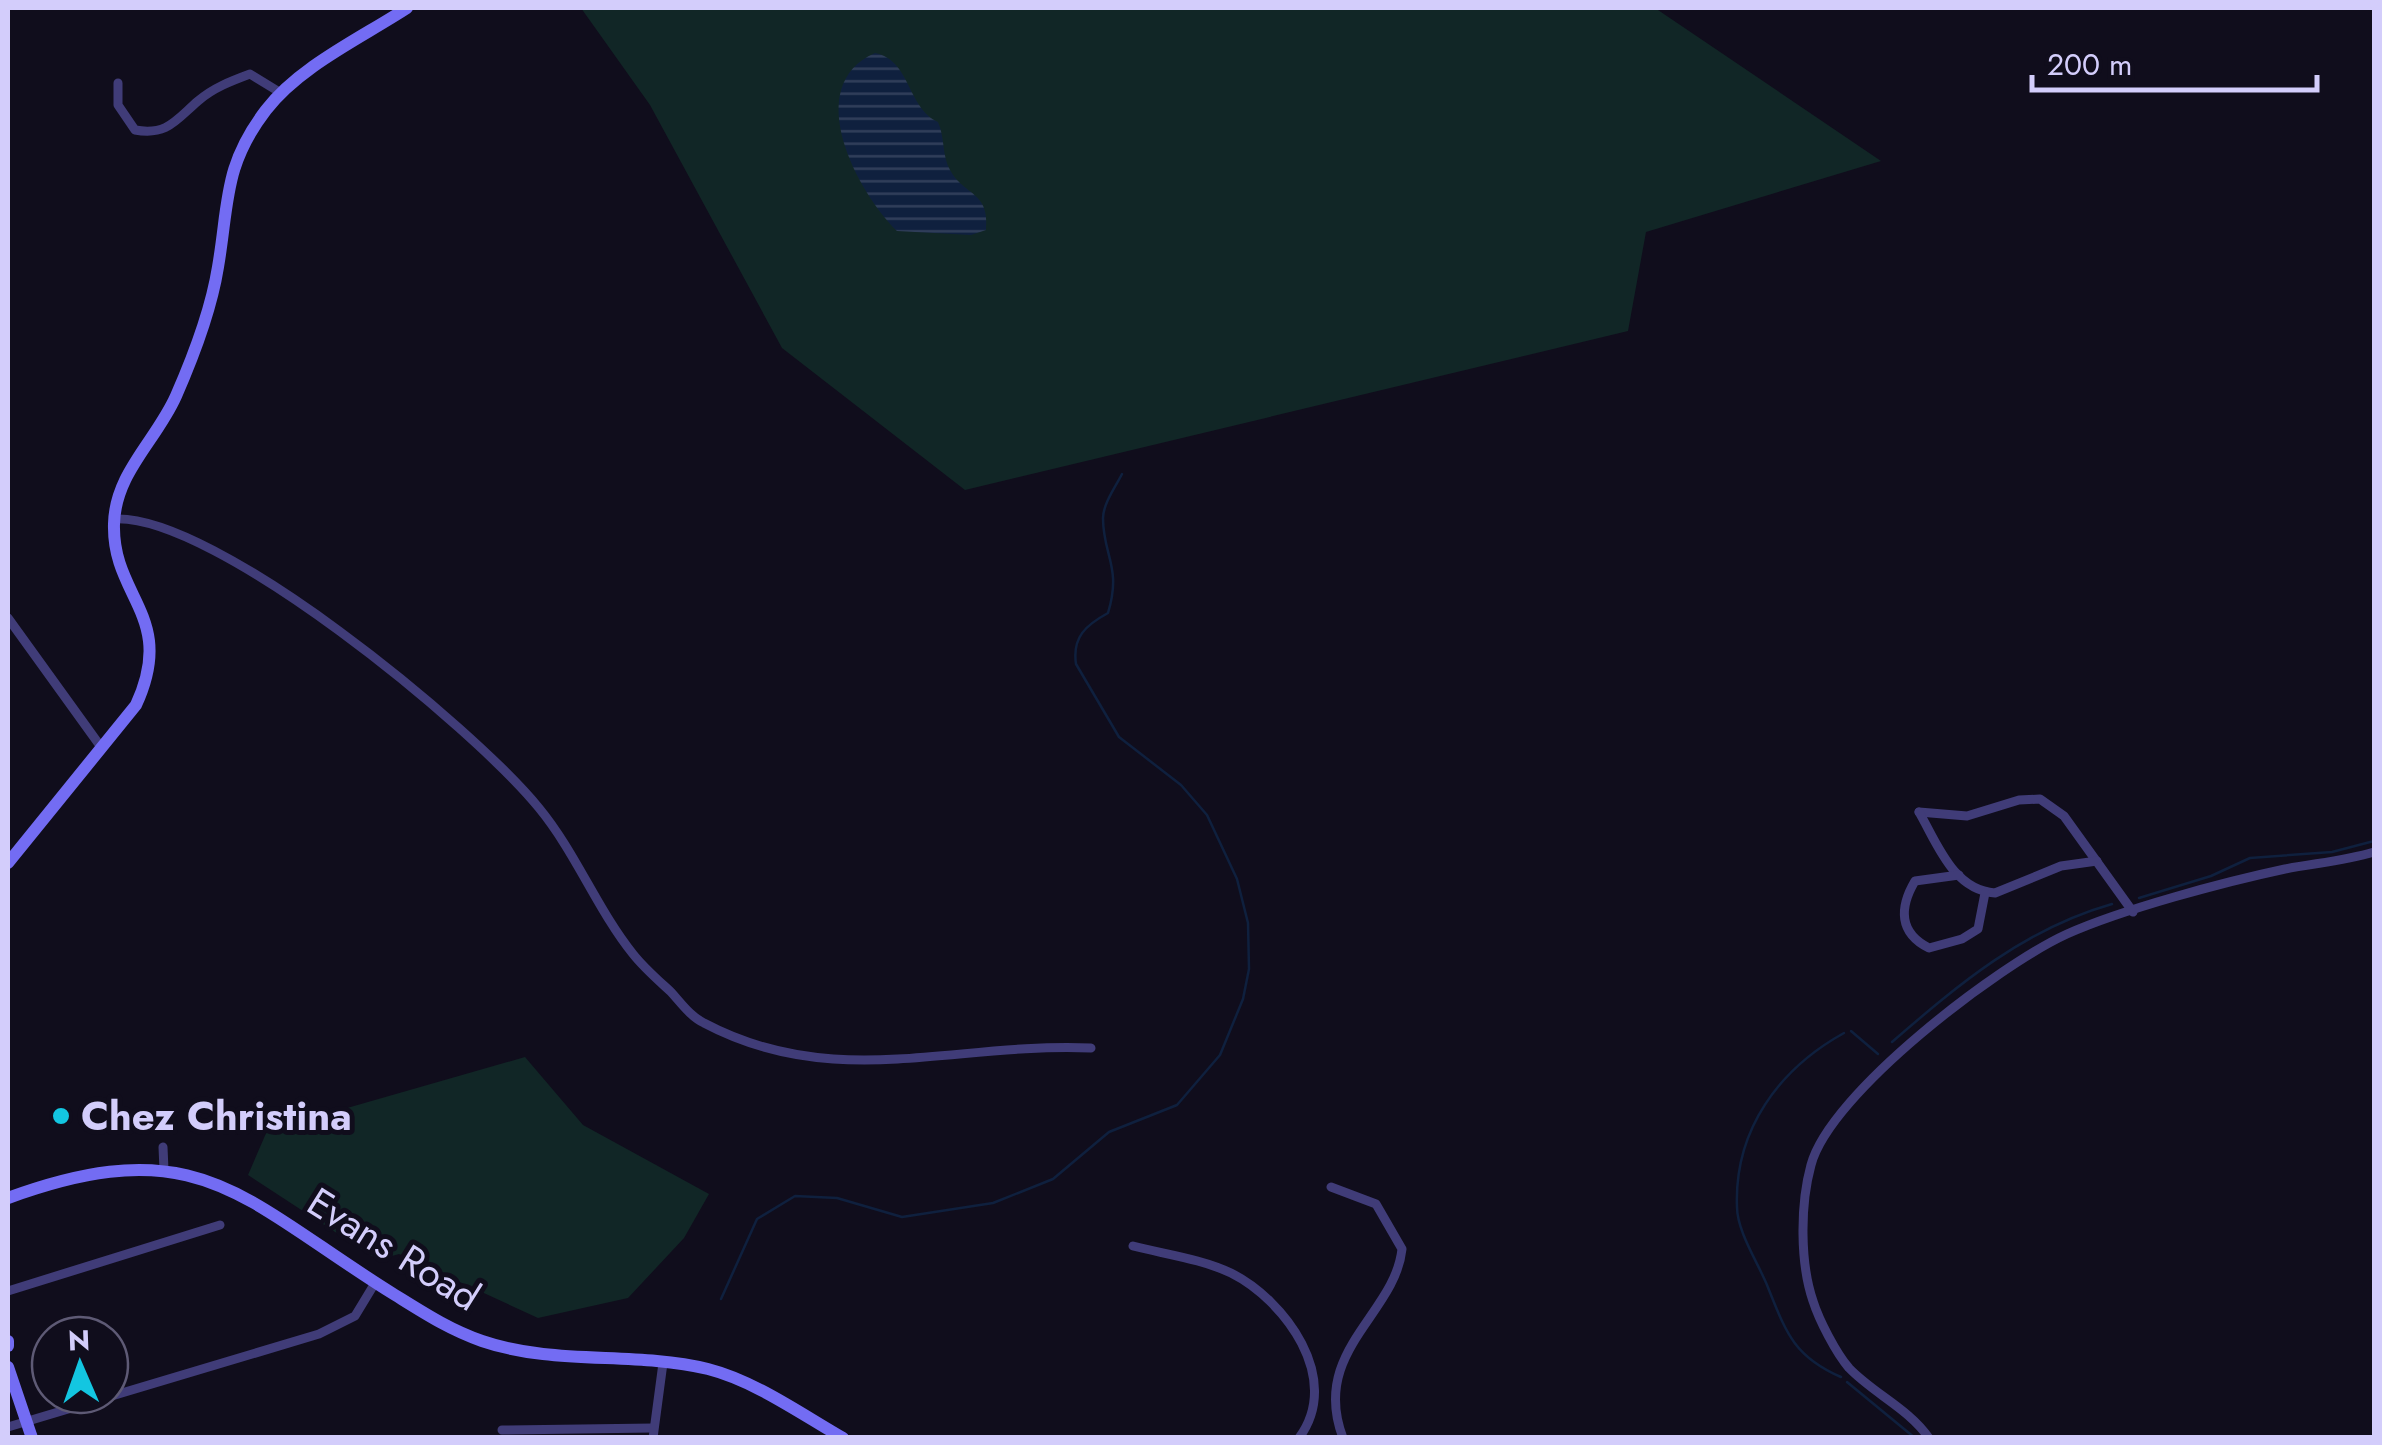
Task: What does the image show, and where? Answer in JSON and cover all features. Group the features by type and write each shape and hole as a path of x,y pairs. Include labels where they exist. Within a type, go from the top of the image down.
{"street":[{"path":"8,863 136,705 151,654 149,627 116,546 114,519 122,484 165,418 203,326 218,264 232,171 264,112 281,92 407,8"},
{"path":"118,83 121,111 135,130 154,134 170,128 222,84 250,74 281,92"},
{"path":"114,519 138,518 167,526 286,594 388,666 502,768 540,809 633,954 699,1022 771,1053 832,1059 918,1060 1037,1046 1091,1048"},
{"path":"8,618 101,747"},
{"path":"2098,861 2062,866 1994,893 1984,892 1946,864 1919,812 1967,816 2019,800 2040,798 2064,816 2098,861 2132,912"},
{"path":"1929,1438 1918,1422 1848,1366 1812,1302 1803,1238 1811,1164 1841,1112 1874,1077 1982,988 2066,935 2132,912 2288,869 2333,865 2374,852"},
{"path":"1958,874 1916,881 1902,904 1904,924 1914,941 1929,948 1962,940 1978,929 1984,892"},
{"path":"162,1147 164,1170"},
{"name":"Evans Road","path":"8,1198 74,1176 112,1169 164,1170 243,1196 451,1330 520,1352 663,1363 734,1379 844,1438"},
{"path":"1331,1186 1376,1204 1402,1250 1393,1285 1354,1334 1344,1362 1337,1412 1343,1438"},
{"path":"8,1291 220,1225"},
{"path":"1133,1246 1228,1271 1256,1288 1284,1316 1306,1350 1314,1382 1313,1406 1298,1438"},
{"path":"8,1428 318,1334 356,1316 375,1283"},
{"path":"502,1430 653,1433 663,1363"},
{"path":"8,1367 32,1438"}],"green space":[{"path":"581,8 1655,8 1881,161 1646,232 1628,331 965,490 782,348 650,105"},
{"path":"525,1057 583,1125 709,1194 684,1238 628,1298 538,1318 399,1254 378,1260 248,1175 267,1131"}],"water":[{"path":"875,53 896,65 920,106 938,122 947,165 980,201 986,230 971,235 897,231 867,192 843,140 839,114 841,89 853,69"}],"waterway":[{"path":"721,1299 757,1219 795,1196 837,1198 902,1217 993,1203 1053,1179 1109,1132 1177,1105 1220,1055 1243,999 1249,969 1248,923 1237,879 1207,815 1181,785 1119,737 1076,664 1076,646 1082,633 1108,613 1112,597 1113,573 1103,518 1107,501 1122,474"},
{"path":"2139,898 2211,876 2250,858 2332,852 2374,841"},
{"path":"1892,1042 1968,979 2021,943 2112,904"},
{"path":"1851,1031 1878,1054"},
{"path":"1841,1377 1812,1360 1793,1341 1744,1236 1737,1207 1743,1152 1765,1105 1799,1065 1844,1033"},
{"path":"1847,1382 1915,1438"}],"place":[{"name":"Chez Christina","path":"61,1116"}]}
